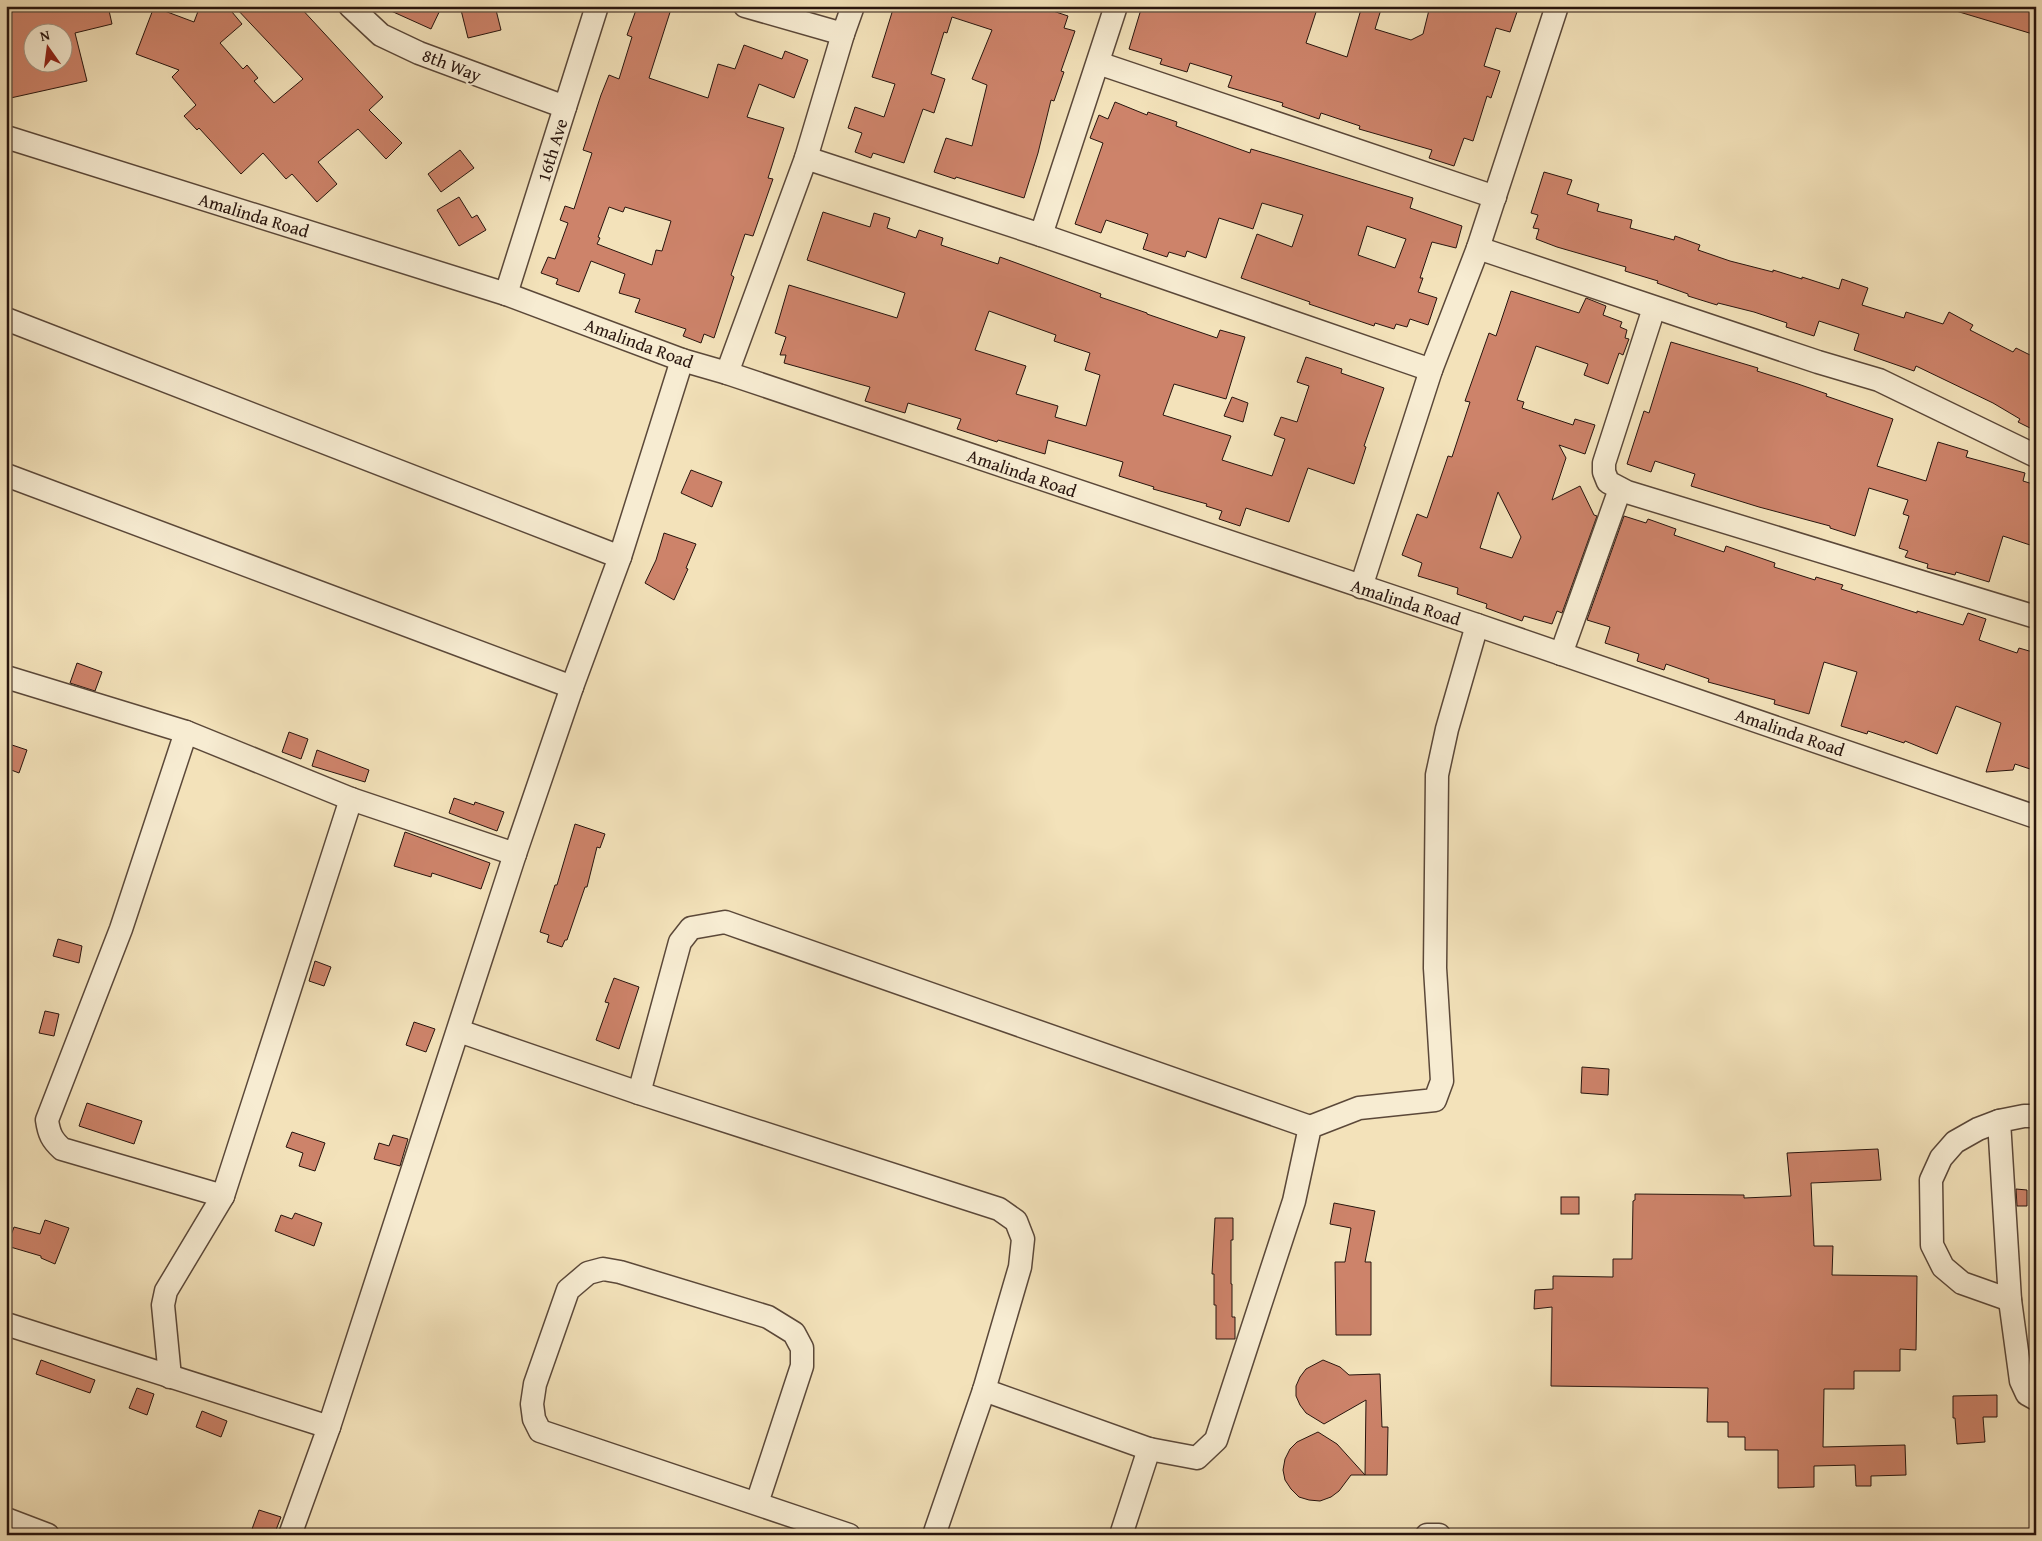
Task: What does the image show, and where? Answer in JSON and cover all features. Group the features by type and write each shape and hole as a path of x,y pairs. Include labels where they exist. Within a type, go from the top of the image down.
{"street":[{"name":"8th Way","path":"350,6 381,35 419,53 565,107"},
{"name":"16th Ave","path":"506,294 597,6"},
{"path":"745,6 843,34"},
{"path":"727,373 806,158 853,6"},
{"path":"1041,235 1116,6"},
{"path":"1361,587 1431,370 1478,248 1556,6"},
{"path":"1098,63 1494,197"},
{"name":"Amalinda Road","path":"6,137 506,294 682,360 727,373 1561,654 2036,817"},
{"path":"806,158 1041,235 1431,370"},
{"path":"1478,248 1818,362 1879,380 2036,456"},
{"path":"1654,308 1604,463 1604,472 1608,482 1620,489 2036,617"},
{"path":"6,319 620,557"},
{"path":"290,1535 329,1427 515,854 572,687 620,557 682,360"},
{"path":"6,475 572,687"},
{"path":"1561,654 1620,489"},
{"path":"639,1093 680,942 692,928 725,922 1310,1127 1360,1108 1435,1100 1442,1081 1435,968 1437,775 1447,730 1477,626"},
{"path":"7,679 186,732 351,799 515,854"},
{"path":"186,732 121,929 47,1120 49,1132 53,1140 62,1149 223,1196"},
{"path":"170,1376 163,1305 166,1291 223,1196 351,799"},
{"path":"459,1031 639,1093 999,1209 1016,1221 1023,1239 1020,1267 984,1390 934,1535"},
{"path":"2010,1300 1962,1283 1943,1267 1932,1245 1931,1180 1941,1158 1955,1142 1978,1129 1999,1121 2024,1116 2036,1116"},
{"path":"1999,1121 2010,1300 2021,1381 2027,1394 2036,1399"},
{"path":"984,1390 1148,1449 1197,1458 1216,1440 1294,1201 1310,1127"},
{"path":"757,1503 802,1366 802,1348 794,1332 768,1317 620,1272 603,1269 588,1274 568,1290 535,1384 532,1404 534,1419 540,1431 848,1535"},
{"path":"6,1324 329,1427"},
{"path":"1121,1535 1148,1449"},
{"path":"6,1519 48,1535"},
{"path":"1427,1535 1439,1535"}],"building":[{"path":"6,6 108,6 112,24 75,33 87,81 6,99"},
{"path":"200,6 227,6 242,24 220,43 243,69 247,65 258,78 254,81 274,103 303,79 234,6 299,6 383,97 369,110 402,143 386,159 358,129 318,162 337,184 317,202 292,174 286,179 263,153 241,174 199,128 197,130 184,116 196,105 172,77 179,70 136,54 154,7 194,22"},
{"path":"380,6 442,6 431,29"},
{"path":"460,6 495,6 501,30 468,38"},
{"path":"642,6 672,6 649,78 708,98 718,64 735,69 744,45 782,59 785,51 808,60 794,98 759,84 747,117 784,128 768,178 773,179 753,236 745,234 731,275 734,277 714,338 704,334 701,343 683,336 686,329 635,312 640,299 619,293 625,274 591,261 579,292 556,284 558,279 541,273 548,257 555,259 568,223 560,220 565,206 574,209 592,153 583,150 601,95 609,75 619,79 632,37 627,35 636,10 640,11","holes":["609,207 623,212 625,207 671,221 662,251 656,250 652,265 597,244"]},
{"path":"894,6 1038,6 1068,16 1064,28 1075,31 1061,71 1064,72 1054,101 1051,100 1038,153 1024,198 934,172 946,138 972,146 987,85 972,79 992,30 952,17 947,33 944,32 931,74 945,79 934,113 923,109 904,163 873,153 871,158 855,152 862,133 848,128 855,107 884,117 895,84 872,77"},
{"path":"1142,6 1318,6 1306,43 1347,57 1362,6 1382,6 1375,29 1411,40 1423,34 1430,6 1511,6 1510,10 1517,12 1510,32 1496,28 1484,66 1500,71 1491,98 1487,96 1473,141 1464,138 1454,166 1429,158 1432,150 1359,129 1360,126 1321,113 1319,119 1282,106 1283,103 1228,87 1232,76 1190,63 1187,72 1160,64 1162,59 1129,49"},
{"path":"1957,6 2036,6 2036,35 1956,11"},
{"path":"1115,102 1147,115 1148,112 1177,122 1176,126 1250,153 1251,149 1413,198 1410,208 1462,226 1456,248 1432,242 1420,278 1423,278 1418,292 1437,298 1428,325 1410,319 1407,327 1396,324 1394,329 1375,323 1374,326 1241,278 1257,234 1292,247 1303,215 1262,203 1253,229 1219,218 1206,258 1187,251 1185,257 1169,252 1167,257 1143,249 1148,234 1106,220 1101,233 1075,224 1103,143 1090,138 1099,115 1108,119","holes":["1367,226 1406,239 1395,268 1358,255"]},
{"path":"460,150 474,168 441,192 428,174"},
{"path":"1544,172 1572,180 1567,194 1599,204 1597,211 1632,220 1630,228 1674,240 1675,236 1700,245 1698,250 1730,261 1773,272 1773,270 1802,279 1802,277 1839,289 1842,279 1868,288 1862,305 1904,318 1906,312 1943,324 1949,312 1973,325 1970,330 2013,352 2016,348 2036,358 2036,431 2018,422 2020,419 1993,403 1916,366 1914,371 1854,350 1859,334 1819,321 1814,336 1786,327 1787,323 1754,312 1718,303 1717,305 1688,296 1688,294 1657,283 1658,281 1625,271 1626,267 1536,239 1539,229 1533,228 1538,215 1531,213"},
{"path":"459,197 472,218 477,215 486,230 459,246 437,210"},
{"path":"823,212 870,227 874,213 890,218 887,228 916,238 919,230 943,238 941,245 998,264 1000,257 1101,294 1100,297 1217,338 1220,330 1245,337 1226,399 1174,384 1163,415 1231,436 1222,460 1272,476 1285,439 1274,435 1281,417 1297,422 1309,386 1297,382 1306,357 1342,369 1341,373 1384,388 1364,446 1366,447 1354,484 1308,468 1289,522 1246,508 1240,526 1219,519 1222,511 1206,506 1207,504 1153,489 1154,487 1119,476 1123,462 1048,440 1045,454 998,440 997,442 957,429 961,419 908,403 905,413 865,401 870,387 784,363 786,355 780,355 786,337 775,333 789,285 897,318 905,293 807,260","holes":["989,311 1056,335 1054,341 1090,353 1085,370 1100,375 1086,426 1055,417 1058,406 1016,394 1026,366 975,350"]},
{"path":"1511,291 1579,313 1586,298 1606,306 1603,315 1622,322 1620,327 1627,330 1625,338 1629,339 1623,355 1619,353 1608,384 1584,375 1588,364 1536,346 1517,400 1524,402 1522,408 1573,425 1575,419 1595,425 1585,454 1559,445 1566,458 1552,500 1580,486 1594,515 1597,516 1562,613 1557,611 1552,624 1524,616 1522,621 1486,608 1487,604 1457,594 1458,588 1418,576 1422,563 1402,555 1417,514 1427,518 1448,456 1452,457 1470,402 1465,401 1489,333 1496,336","holes":["1498,492 1521,537 1512,558 1480,548"]},
{"path":"1671,342 1758,368 1757,371 1827,394 1826,396 1893,419 1877,466 1926,481 1938,442 1968,451 1966,457 2025,473 2023,481 2036,485 2036,547 2003,536 1989,582 1956,572 1955,575 1927,568 1928,564 1905,557 1908,551 1899,548 1909,516 1903,514 1908,500 1869,488 1855,536 1830,528 1830,526 1691,486 1695,474 1655,461 1651,472 1627,464 1644,411 1649,413"},
{"path":"1232,397 1248,403 1243,422 1224,416"},
{"path":"691,470 722,482 712,507 681,493"},
{"path":"1624,516 1646,523 1648,519 1676,529 1674,535 1724,552 1726,546 1775,563 1774,567 1815,580 1816,577 1843,585 1841,589 1917,613 1917,611 1963,625 1968,613 1986,619 1979,640 2017,653 2019,648 2036,653 2036,771 2015,764 2013,770 1986,772 2001,723 1956,706 1937,754 1905,741 1904,743 1868,731 1867,734 1841,726 1857,672 1824,662 1809,714 1774,704 1775,700 1708,682 1709,679 1666,664 1664,670 1637,661 1639,654 1605,643 1610,627 1587,620"},
{"path":"664,533 696,544 686,568 688,569 674,600 645,583 656,560"},
{"path":"77,663 102,672 95,691 70,683"},
{"path":"289,732 308,739 301,759 282,752"},
{"path":"6,743 27,750 19,773 6,768"},
{"path":"317,750 369,770 365,782 312,766"},
{"path":"454,798 474,805 475,802 504,812 497,831 449,813"},
{"path":"575,824 605,834 600,848 597,847 587,887 585,887 567,940 565,940 562,947 547,942 549,935 540,932 555,885 557,885"},
{"path":"405,832 490,863 481,889 432,873 431,877 394,866"},
{"path":"58,939 82,946 79,963 53,956"},
{"path":"315,961 331,967 324,986 309,981"},
{"path":"614,978 639,987 619,1049 596,1040 609,1003 605,1002"},
{"path":"45,1011 59,1014 54,1036 39,1033"},
{"path":"414,1022 435,1029 426,1052 406,1045"},
{"path":"1582,1067 1609,1069 1608,1095 1581,1093"},
{"path":"87,1103 142,1121 134,1144 79,1126"},
{"path":"292,1132 325,1143 315,1171 299,1166 303,1153 286,1147"},
{"path":"393,1135 408,1139 400,1166 374,1159 379,1143 389,1146"},
{"path":"1878,1149 1881,1180 1811,1183 1814,1246 1833,1246 1832,1275 1917,1276 1916,1350 1900,1349 1900,1371 1854,1371 1854,1389 1824,1389 1823,1447 1905,1445 1906,1475 1871,1476 1871,1486 1856,1486 1855,1465 1814,1466 1814,1487 1778,1488 1778,1450 1745,1450 1745,1437 1728,1437 1728,1422 1707,1422 1708,1388 1551,1386 1552,1307 1534,1309 1535,1290 1553,1289 1553,1276 1613,1277 1613,1259 1632,1259 1633,1201 1635,1200 1635,1194 1744,1195 1744,1198 1791,1196 1787,1153"},
{"path":"2016,1189 2027,1190 2027,1206 2017,1206"},
{"path":"1561,1197 1579,1197 1579,1214 1561,1214"},
{"path":"1334,1203 1375,1211 1365,1262 1371,1262 1371,1335 1336,1335 1335,1262 1345,1262 1351,1228 1330,1224"},
{"path":"295,1213 322,1223 314,1246 275,1231 281,1215 292,1219"},
{"path":"1215,1218 1233,1218 1231,1284 1232,1317 1235,1317 1235,1339 1216,1339 1216,1305 1214,1305 1214,1274 1212,1274"},
{"path":"45,1220 69,1228 55,1264 41,1258 41,1256 7,1246 14,1227 40,1234"},
{"path":"41,1360 95,1380 90,1393 36,1374"},
{"path":"1323,1360 1340,1367 1349,1375 1380,1374 1382,1427 1388,1427 1387,1475 1365,1475 1366,1400 1324,1424 1306,1413 1300,1405 1296,1396 1296,1386 1300,1377 1306,1369"},
{"path":"137,1388 154,1394 147,1415 129,1408"},
{"path":"1997,1395 1997,1417 1983,1417 1985,1442 1957,1444 1955,1418 1953,1418 1953,1396"},
{"path":"202,1411 227,1421 221,1437 196,1427"},
{"path":"1318,1432 1337,1444 1365,1475 1351,1475 1339,1491 1331,1497 1320,1501 1299,1497 1285,1480 1283,1470 1285,1459 1290,1449 1297,1442"},
{"path":"259,1510 281,1517 274,1535 252,1529"}]}
